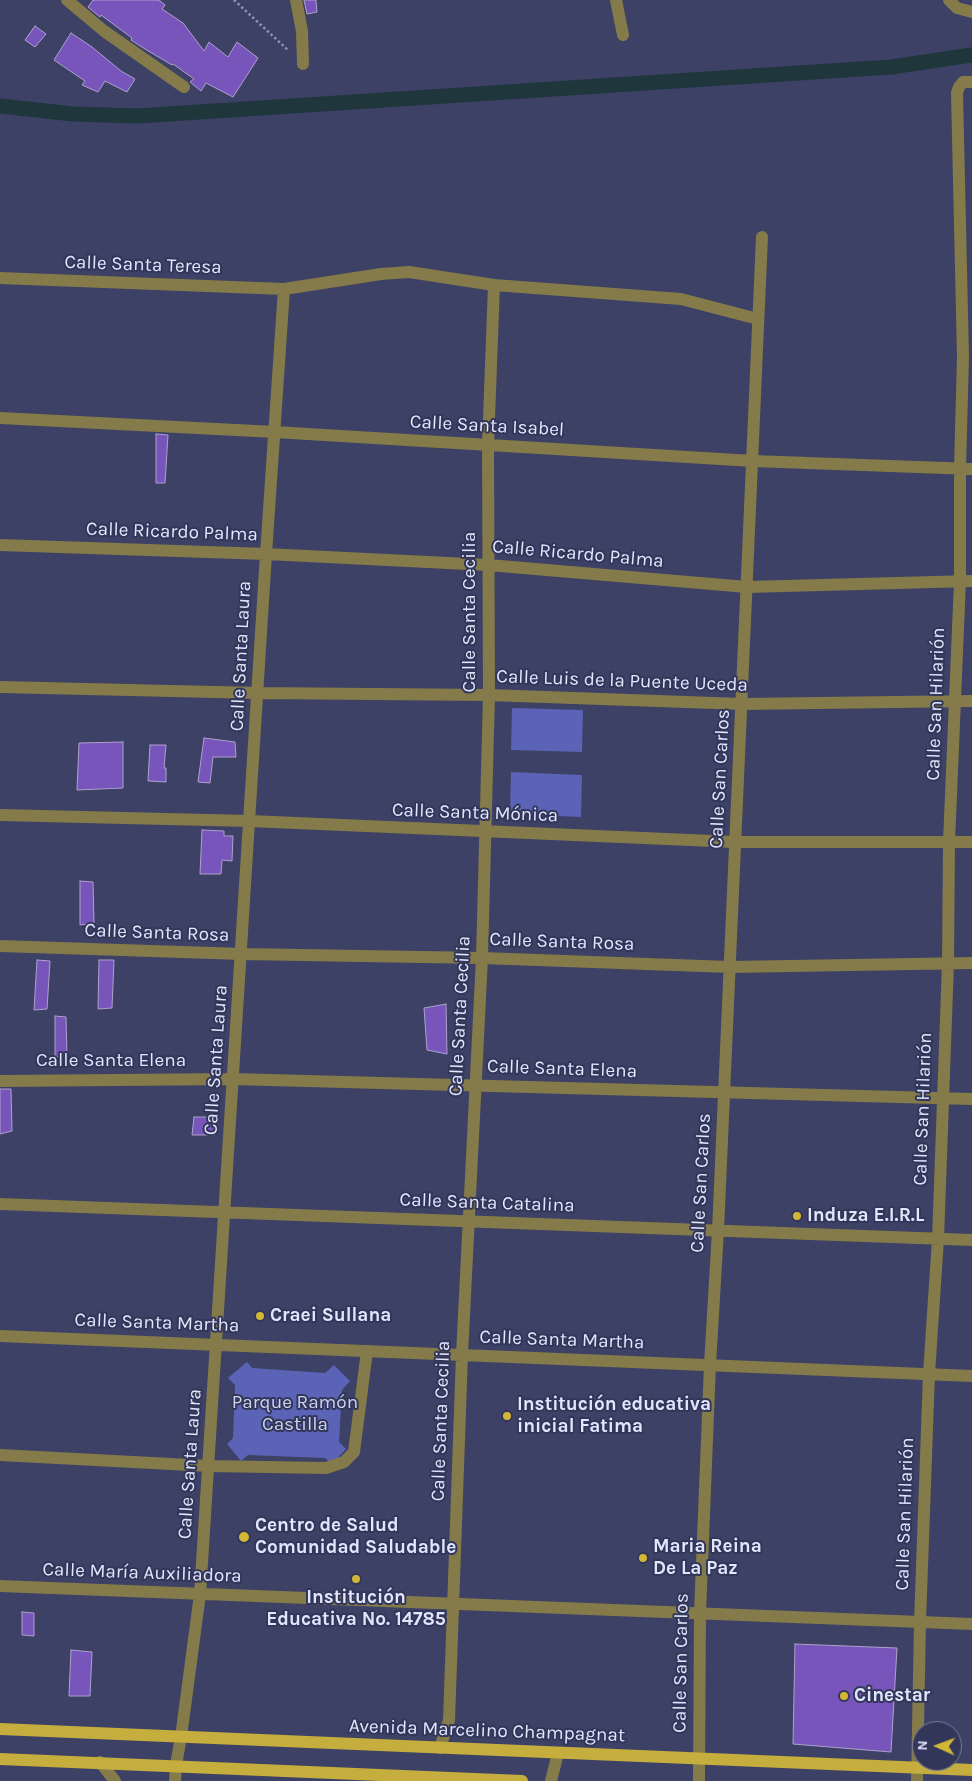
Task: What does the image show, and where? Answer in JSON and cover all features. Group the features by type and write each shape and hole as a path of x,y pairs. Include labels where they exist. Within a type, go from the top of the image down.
{"main road":[{"name":"Avenida Marcelino Champagnat","path":"0,1729 699,1759 917,1775 972,1770"},
{"path":"0,1759 176,1765 426,1779 522,1781"}],"street":[{"path":"68,0 104,31 184,87"},
{"path":"296,0 302,31 303,64"},
{"path":"616,0 622,36"},
{"path":"949,0 957,8 972,12"},
{"name":"Calle San Hilarión","path":"917,1775 920,1622 929,1374 938,1239 948,962 949,842 954,701 966,581 967,219 957,94 963,82 972,82"},
{"name":"Calle San Carlos","path":"698,1781 700,1613 710,1365 736,842 762,237"},
{"name":"Calle Santa Teresa","path":"0,278 284,289 382,274 409,272 494,284 681,299 758,319"},
{"name":"Calle Santa Cecilia","path":"440,1748 449,1720 462,1355 482,958 489,695 488,445 494,284"},
{"name":"Calle Santa Laura","path":"175,1781 200,1594 284,289"},
{"name":"Calle Santa Isabel","path":"0,418 753,460 966,469"},
{"name":"Calle Ricardo Palma","path":"0,545 266,554 488,565 747,587 966,581"},
{"name":"Calle Luis de la Puente Uceda","path":"0,687 258,693 489,695 742,704 972,701"},
{"name":"Calle Santa Mónica","path":"0,815 250,821 736,842 972,842"},
{"name":"Calle Santa Rosa","path":"0,946 242,954 482,958 730,967 972,963"},
{"name":"Calle Santa Elena","path":"0,1081 233,1079 972,1099"},
{"name":"Calle Santa Catalina","path":"0,1204 972,1240"},
{"name":"Calle Santa Martha","path":"0,1336 972,1376"},
{"path":"0,1455 209,1466 326,1468 344,1462 354,1452 367,1351"},
{"name":"Calle María Auxiliadora","path":"0,1586 454,1602 972,1624"},
{"path":"551,1781 558,1753"},
{"path":"100,1762 115,1781"}],"path":[{"path":"234,0 303,64"}],"green space":[{"path":"512,708 583,710 582,752 511,750"},
{"path":"511,772 582,775 581,817 510,814"},
{"name":"Parque Ramón Castilla","path":"247,1362 252,1368 325,1373 334,1365 350,1381 342,1390 339,1442 346,1449 332,1464 325,1458 248,1455 241,1461 227,1444 233,1438 235,1385 228,1378"}],"building":[{"path":"93,0 159,0 165,5 162,9 183,23 204,51 209,42 228,57 237,42 258,58 233,97 206,83 201,91 190,82 194,79 173,64 131,40 132,38 88,7"},
{"path":"304,0 316,0 317,12 307,14"},
{"path":"35,26 46,34 35,47 25,40"},
{"path":"71,33 92,47 121,71 135,79 127,92 105,81 98,92 82,85 85,81 54,60"},
{"path":"156,434 168,435 165,483 156,483"},
{"path":"204,738 235,742 236,757 213,757 210,783 198,782"},
{"path":"123,742 123,788 77,790 79,743"},
{"path":"150,745 166,745 164,768 166,768 166,782 148,781"},
{"path":"202,830 224,831 224,836 233,836 232,861 222,860 221,874 200,874"},
{"path":"80,881 93,882 94,923 80,925"},
{"path":"37,960 50,961 47,1009 34,1010"},
{"path":"99,960 114,960 112,1008 98,1009"},
{"path":"446,1004 447,1054 427,1050 424,1008"},
{"path":"55,1016 66,1017 67,1056 55,1057"},
{"path":"0,1089 11,1089 12,1131 0,1134"},
{"path":"194,1117 216,1117 215,1135 192,1135"},
{"path":"22,1612 34,1613 34,1636 22,1635"},
{"name":"Cinestar","path":"795,1644 897,1648 891,1752 793,1744"},
{"path":"71,1650 92,1652 90,1696 69,1696"}],"waterway":[{"path":"0,106 73,114 138,116 891,67 972,55"}],"place":[{"name":"Induza E.I.R.L","path":"797,1216"},
{"name":"Craei Sullana","path":"260,1316"},
{"name":"Institución educativa inicial Fatima","path":"507,1416"},
{"name":"Centro de Salud Comunidad Saludable","path":"244,1537"},
{"name":"Maria Reina De La Paz","path":"643,1558"},
{"name":"Institución Educativa No. 14785","path":"356,1579"},
{"name":"Cinestar","path":"844,1696"}]}
